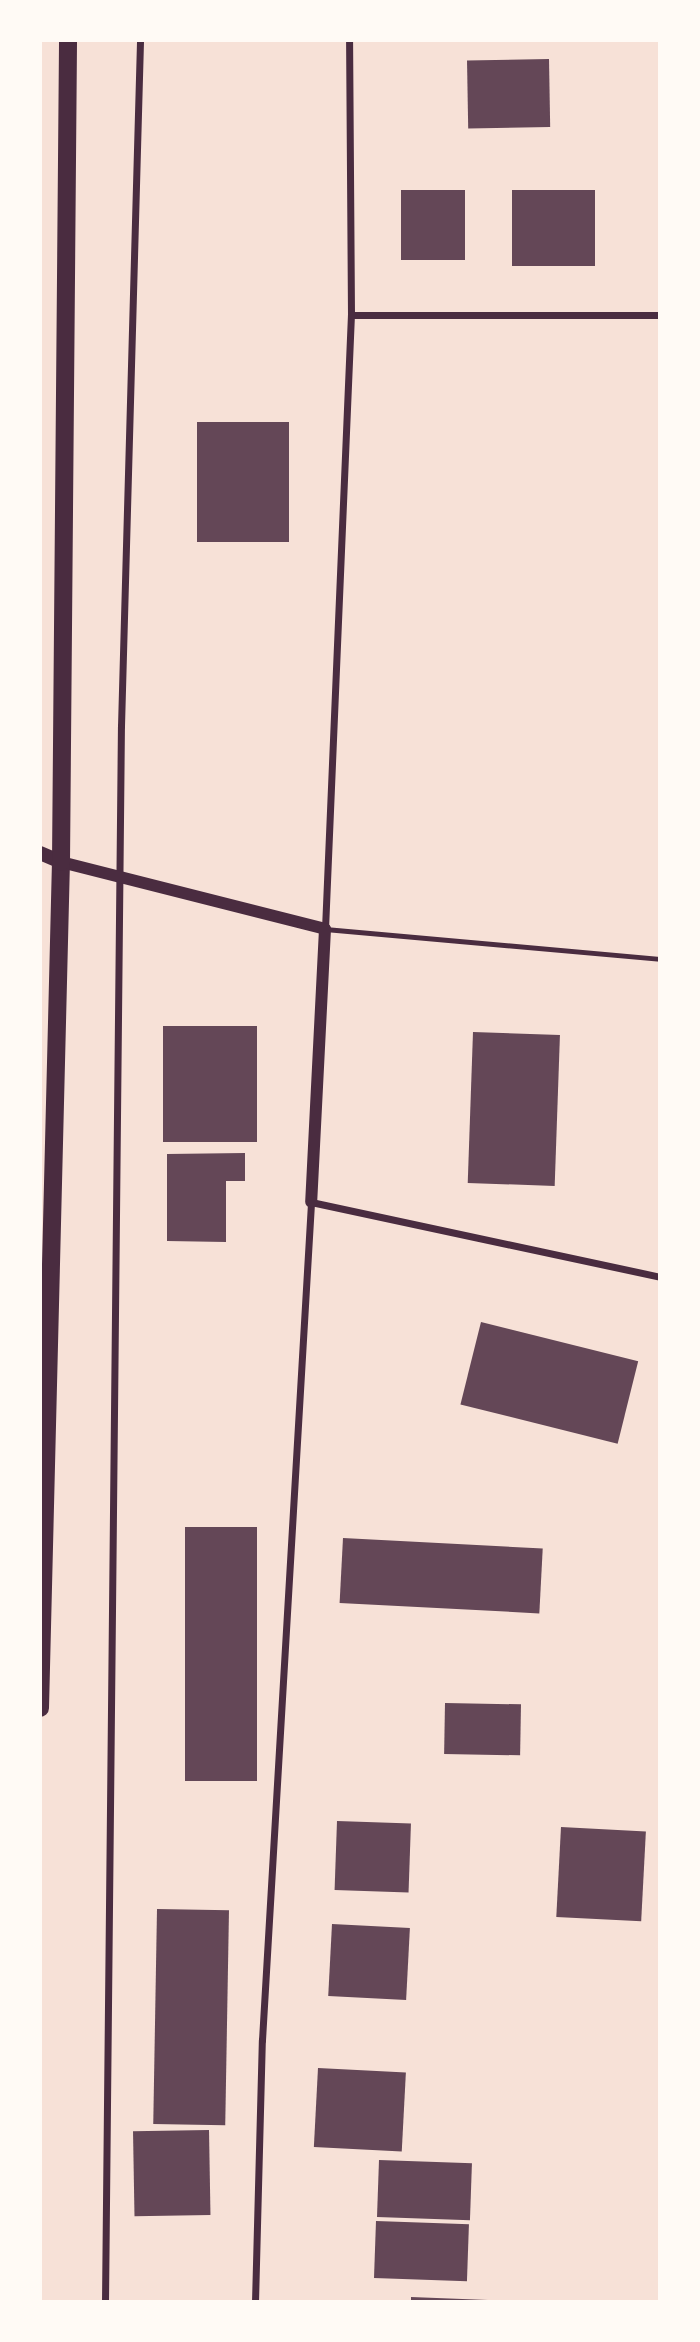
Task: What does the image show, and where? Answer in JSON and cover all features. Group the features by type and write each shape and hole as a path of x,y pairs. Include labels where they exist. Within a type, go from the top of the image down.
{"main road":[{"path":"40,1708 61,862 68,40"},
{"path":"40,853 61,862"}],"street":[{"path":"105,2302 121,726 140,40"},
{"path":"255,2302 262,2040 311,1202 351,315 349,40"},
{"path":"351,315 660,314"},
{"path":"61,862 325,929"},
{"path":"311,1202 660,1277"}],"lane":[{"path":"325,929 660,959"}],"building":[{"path":"549,59 550,127 468,128 467,60"},
{"path":"401,190 465,190 465,260 401,260"},
{"path":"512,190 595,190 595,266 512,266"},
{"path":"197,422 289,422 289,542 197,542"},
{"path":"163,1026 257,1026 257,1142 163,1142"},
{"path":"473,1032 560,1035 555,1186 468,1183"},
{"path":"245,1153 245,1181 226,1181 226,1242 167,1241 167,1154"},
{"path":"481,1322 638,1361 618,1444 460,1404"},
{"path":"185,1527 257,1527 257,1781 185,1781"},
{"path":"343,1538 543,1548 539,1613 340,1603"},
{"path":"445,1703 521,1704 520,1755 444,1754"},
{"path":"337,1821 411,1824 409,1893 335,1890"},
{"path":"561,1827 646,1831 641,1921 556,1917"},
{"path":"157,1909 229,1910 225,2125 153,2124"},
{"path":"332,1924 410,1928 406,2000 328,1996"},
{"path":"318,2068 406,2073 402,2151 314,2147"},
{"path":"209,2130 210,2215 134,2216 133,2131"},
{"path":"379,2160 472,2163 470,2220 377,2217"},
{"path":"376,2221 469,2224 467,2281 374,2278"},
{"path":"411,2297 488,2300 488,2302 411,2302"}]}
